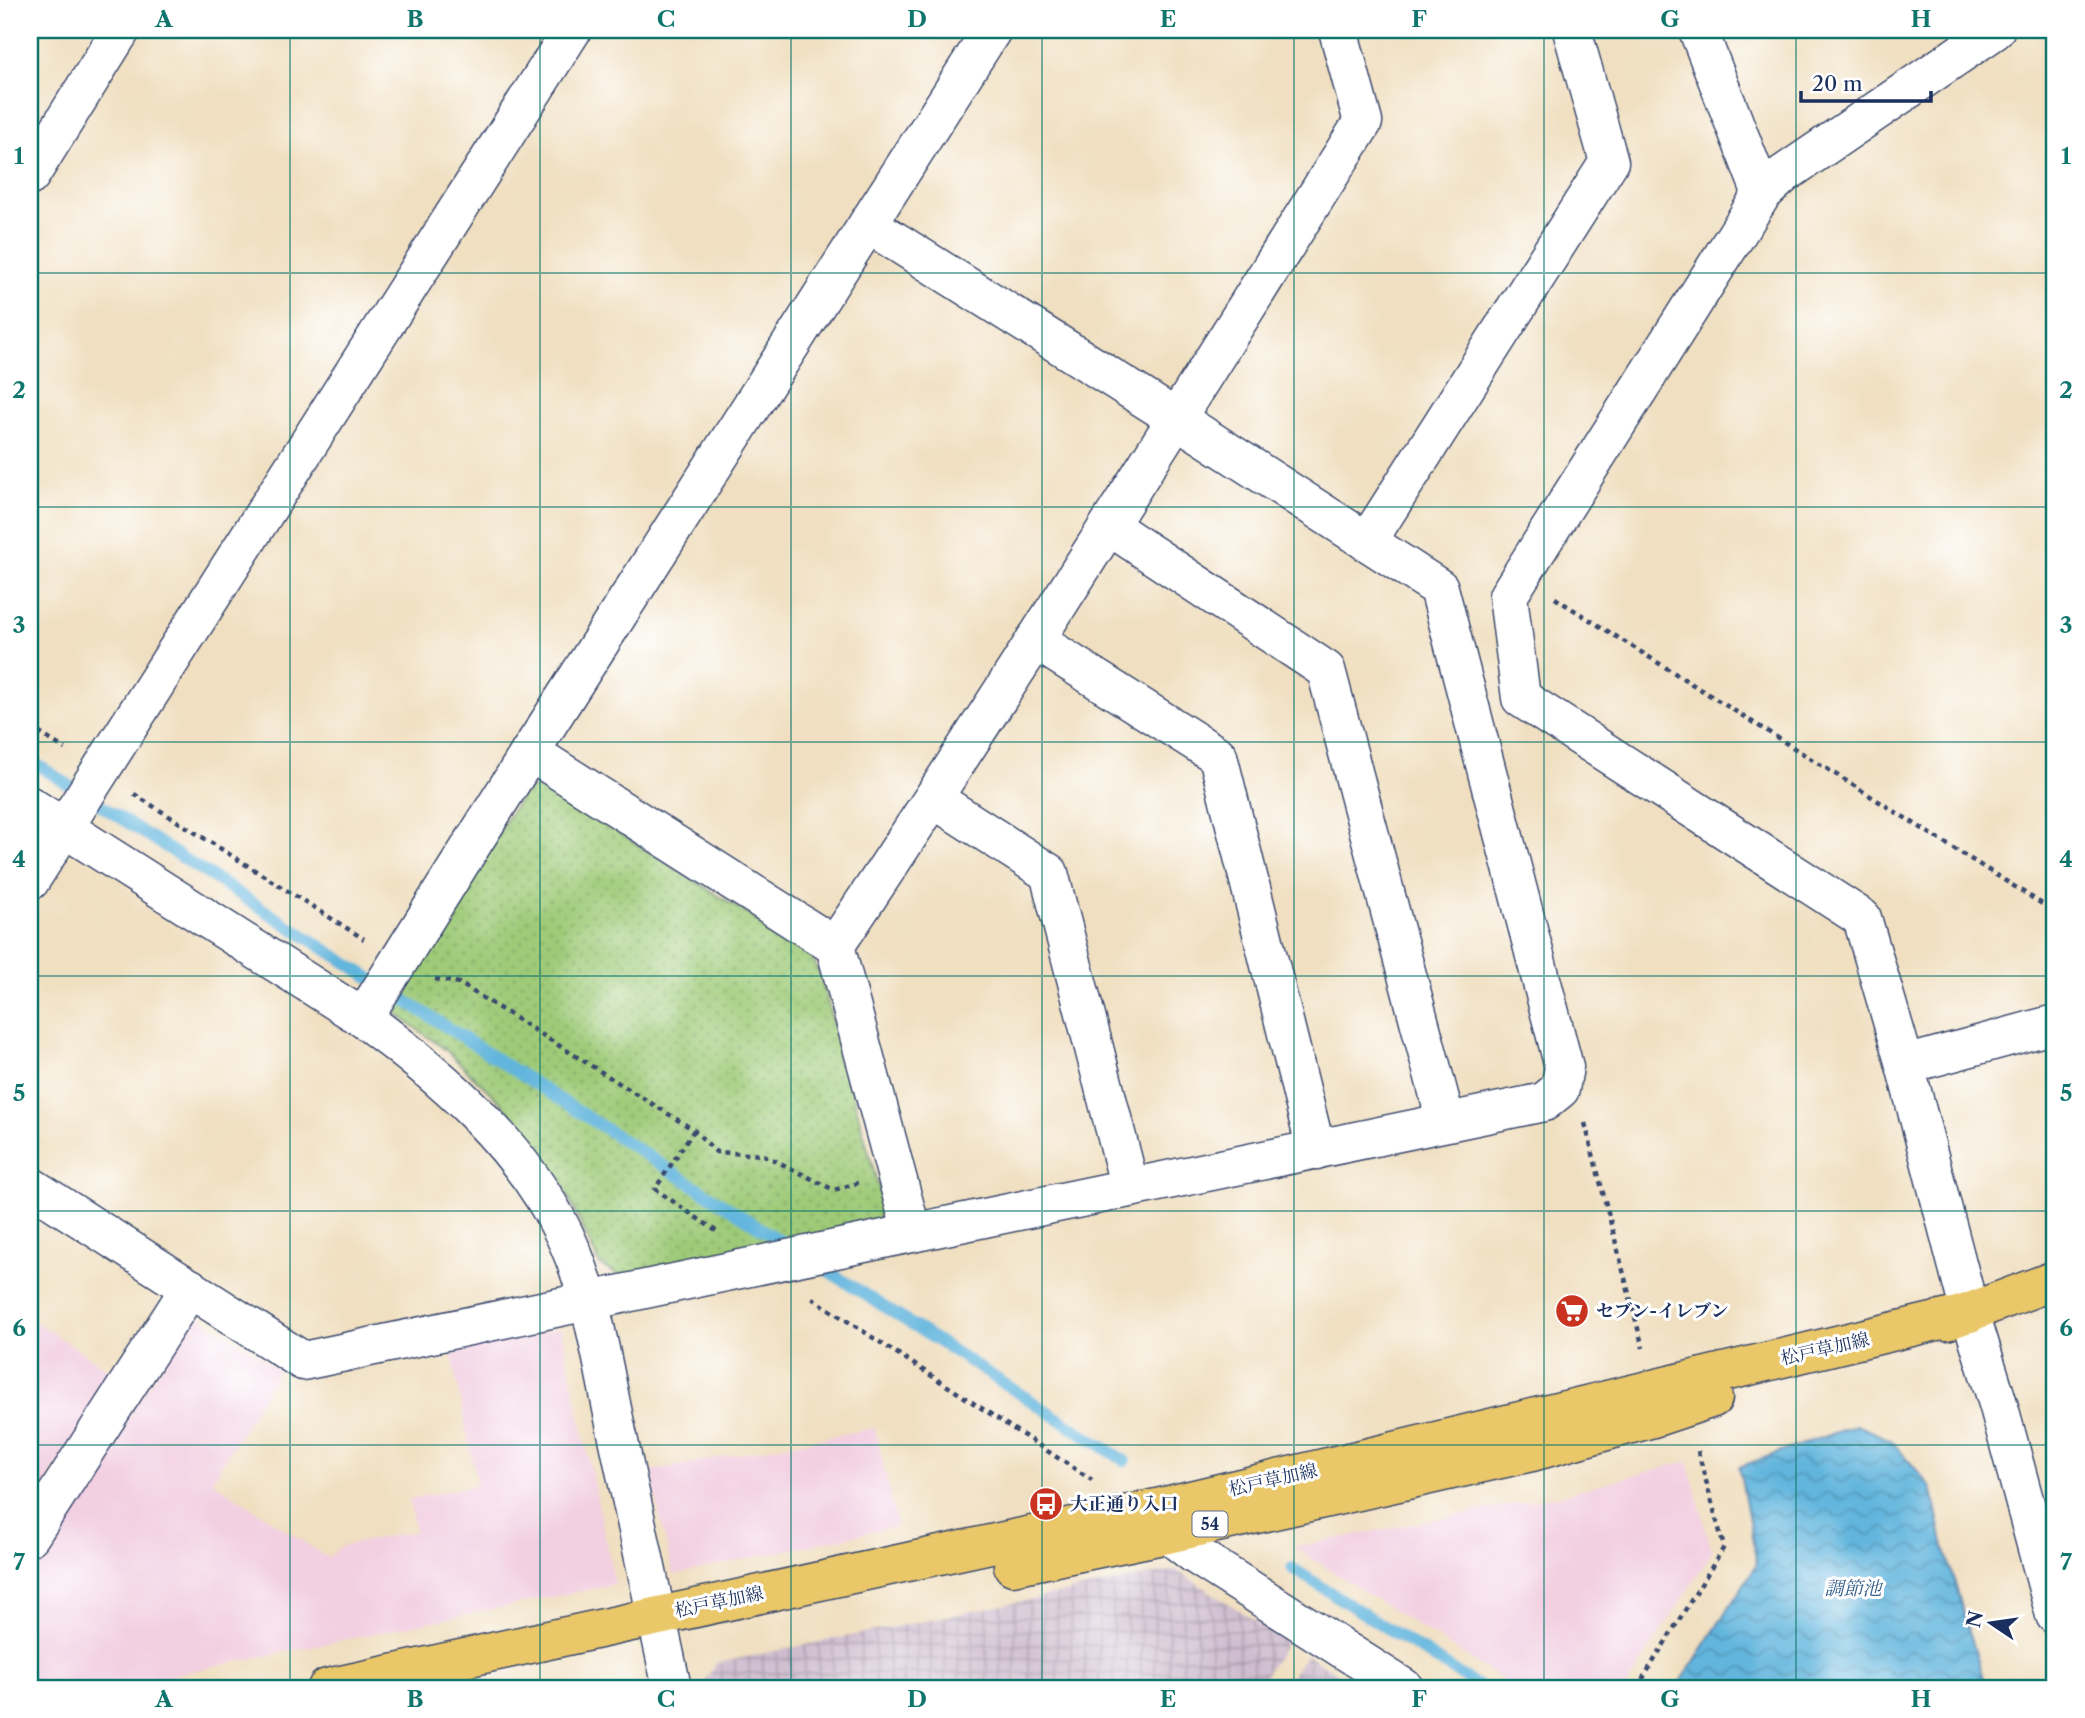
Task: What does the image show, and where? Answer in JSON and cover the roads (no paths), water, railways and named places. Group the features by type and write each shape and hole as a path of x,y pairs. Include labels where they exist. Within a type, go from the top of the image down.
{"main road":[{"name":"松戸草加線","path":"327,1688 658,1628 1165,1520 1545,1448 1653,1418 1970,1313 2055,1280"},
{"name":"松戸草加線","path":"437,1688 658,1628"}],"street":[{"path":"30,176 121,30"},
{"path":"30,881 572,30"},
{"path":"368,1009 992,30"},
{"path":"835,946 934,799 1109,526 1363,122 1338,30"},
{"path":"1367,542 1609,162 1572,30"},
{"path":"1698,30 1762,194"},
{"path":"1995,30 1784,174 1762,194 1508,596 1521,698 1862,918 1905,1065 1970,1313 1999,1407 2055,1615"},
{"path":"30,1186 303,1362 760,1264 1544,1102 1560,1089 1564,1067 1439,588 868,224"},
{"path":"1109,526 1326,670 1446,1122"},
{"path":"1035,639 1218,756 1316,1150"},
{"path":"530,752 835,946 912,1233"},
{"path":"934,799 1049,873 1130,1188"},
{"path":"30,806 70,819 368,1009 469,1106 535,1184 564,1234 589,1301 672,1688"},
{"path":"1905,1065 2055,1024"},
{"path":"30,1536 190,1288"},
{"path":"1165,1520 1194,1554 1404,1688"}],"water":[{"name":"調節池","path":"1856,1425 1891,1440 1931,1487 1943,1543 1986,1688 1677,1688 1757,1564 1739,1467"}],"waterway":[{"path":"30,760 793,1249"},
{"path":"814,1262 1125,1461"},
{"path":"1292,1568 1481,1688"}],"place":[{"name":"セブン-イレブン","path":"1572,1311"},
{"name":"大正通り入口","path":"1046,1504"}]}
